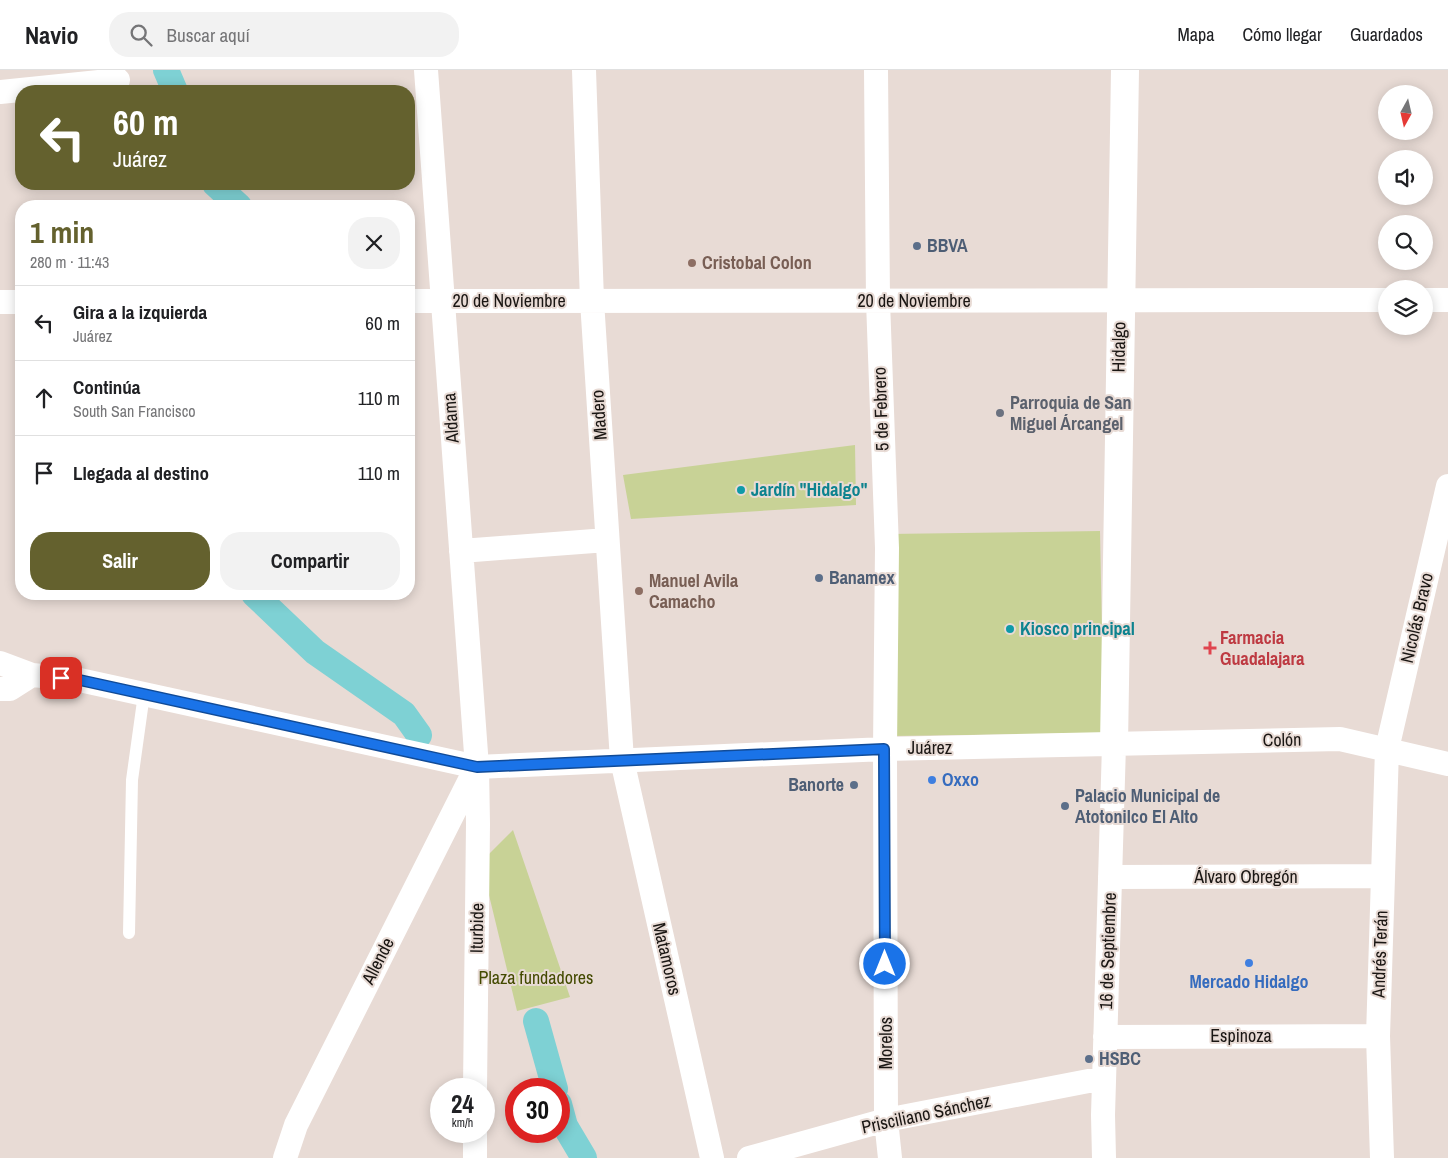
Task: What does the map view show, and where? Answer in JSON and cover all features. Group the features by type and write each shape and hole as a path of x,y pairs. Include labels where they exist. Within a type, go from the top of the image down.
{"street":[{"name":"Aldama","path":"426,70 477,767"},
{"name":"Madero","path":"584,70 592,301 622,760"},
{"name":"5 de Febrero","path":"876,70 878,301 886,548 884,749"},
{"name":"Hidalgo","path":"1114,745 1124,70"},
{"path":"69,85 118,80"},
{"path":"0,92 15,90"},
{"name":"20 de Noviembre","path":"415,301 1378,300"},
{"path":"1433,300 1448,300"},
{"path":"0,302 15,302"},
{"name":"Nicolás Bravo","path":"1387,749 1448,486"},
{"path":"461,551 608,540"},
{"name":"Juárez","path":"0,662 32,675 75,679 477,767 884,749 1114,745"},
{"path":"0,689 10,690 32,675"},
{"name":"Colón","path":"1114,745 1340,739 1448,764"},
{"name":"16 de Septiembre","path":"1104,1158 1104,1078 1114,745"},
{"name":"Morelos","path":"884,749 886,1120 890,1158"},
{"name":"Andrés Terán","path":"1382,1158 1378,1036 1387,749"},
{"name":"Matamoros","path":"622,760 712,1158"},
{"name":"Iturbide","path":"475,1078 477,767"},
{"name":"Allende","path":"285,1158 296,1125 477,767"},
{"name":"Álvaro Obregón","path":"1110,877 1383,876"},
{"name":"Espinoza","path":"1105,1037 1378,1036"},
{"name":"Prisciliano Sánchez","path":"749,1158 886,1120 1104,1078"},
{"path":"475,1143 475,1158"}],"lane":[{"path":"129,933 132,780 144,694"}],"green space":[{"name":"Jardín \"Hidalgo\"","path":"855,445 856,505 631,519 623,475"},
{"path":"1100,531 1104,733 892,736 888,534"},
{"name":"Plaza fundadores","path":"513,830 570,997 517,1011 481,862"}],"waterway":[{"path":"166,70 172,85"},
{"path":"222,190 232,200"},
{"path":"260,600 315,652 404,714 419,735"},
{"path":"536,1021 552,1078"},
{"path":"570,1134 584,1158"}],"place":[{"name":"BBVA","path":"917,246"},
{"name":"Cristobal Colon","path":"692,263"},
{"name":"Parroquia de San Miguel Árcangel","path":"1000,413"},
{"name":"Jardín \"Hidalgo\"","path":"741,490"},
{"name":"Banamex","path":"819,578"},
{"name":"Manuel Avila Camacho","path":"639,591"},
{"name":"Kiosco principal","path":"1010,629"},
{"name":"Farmacia Guadalajara","path":"1210,648"},
{"name":"Oxxo","path":"932,780"},
{"name":"Banorte","path":"854,785"},
{"name":"Palacio Municipal de Atotonilco El Alto","path":"1065,806"},
{"name":"Mercado Hidalgo","path":"1249,963"},
{"name":"HSBC","path":"1089,1059"}],"route":[{"path":"61,678 75,679 477,767 884,749 885,964"}]}
